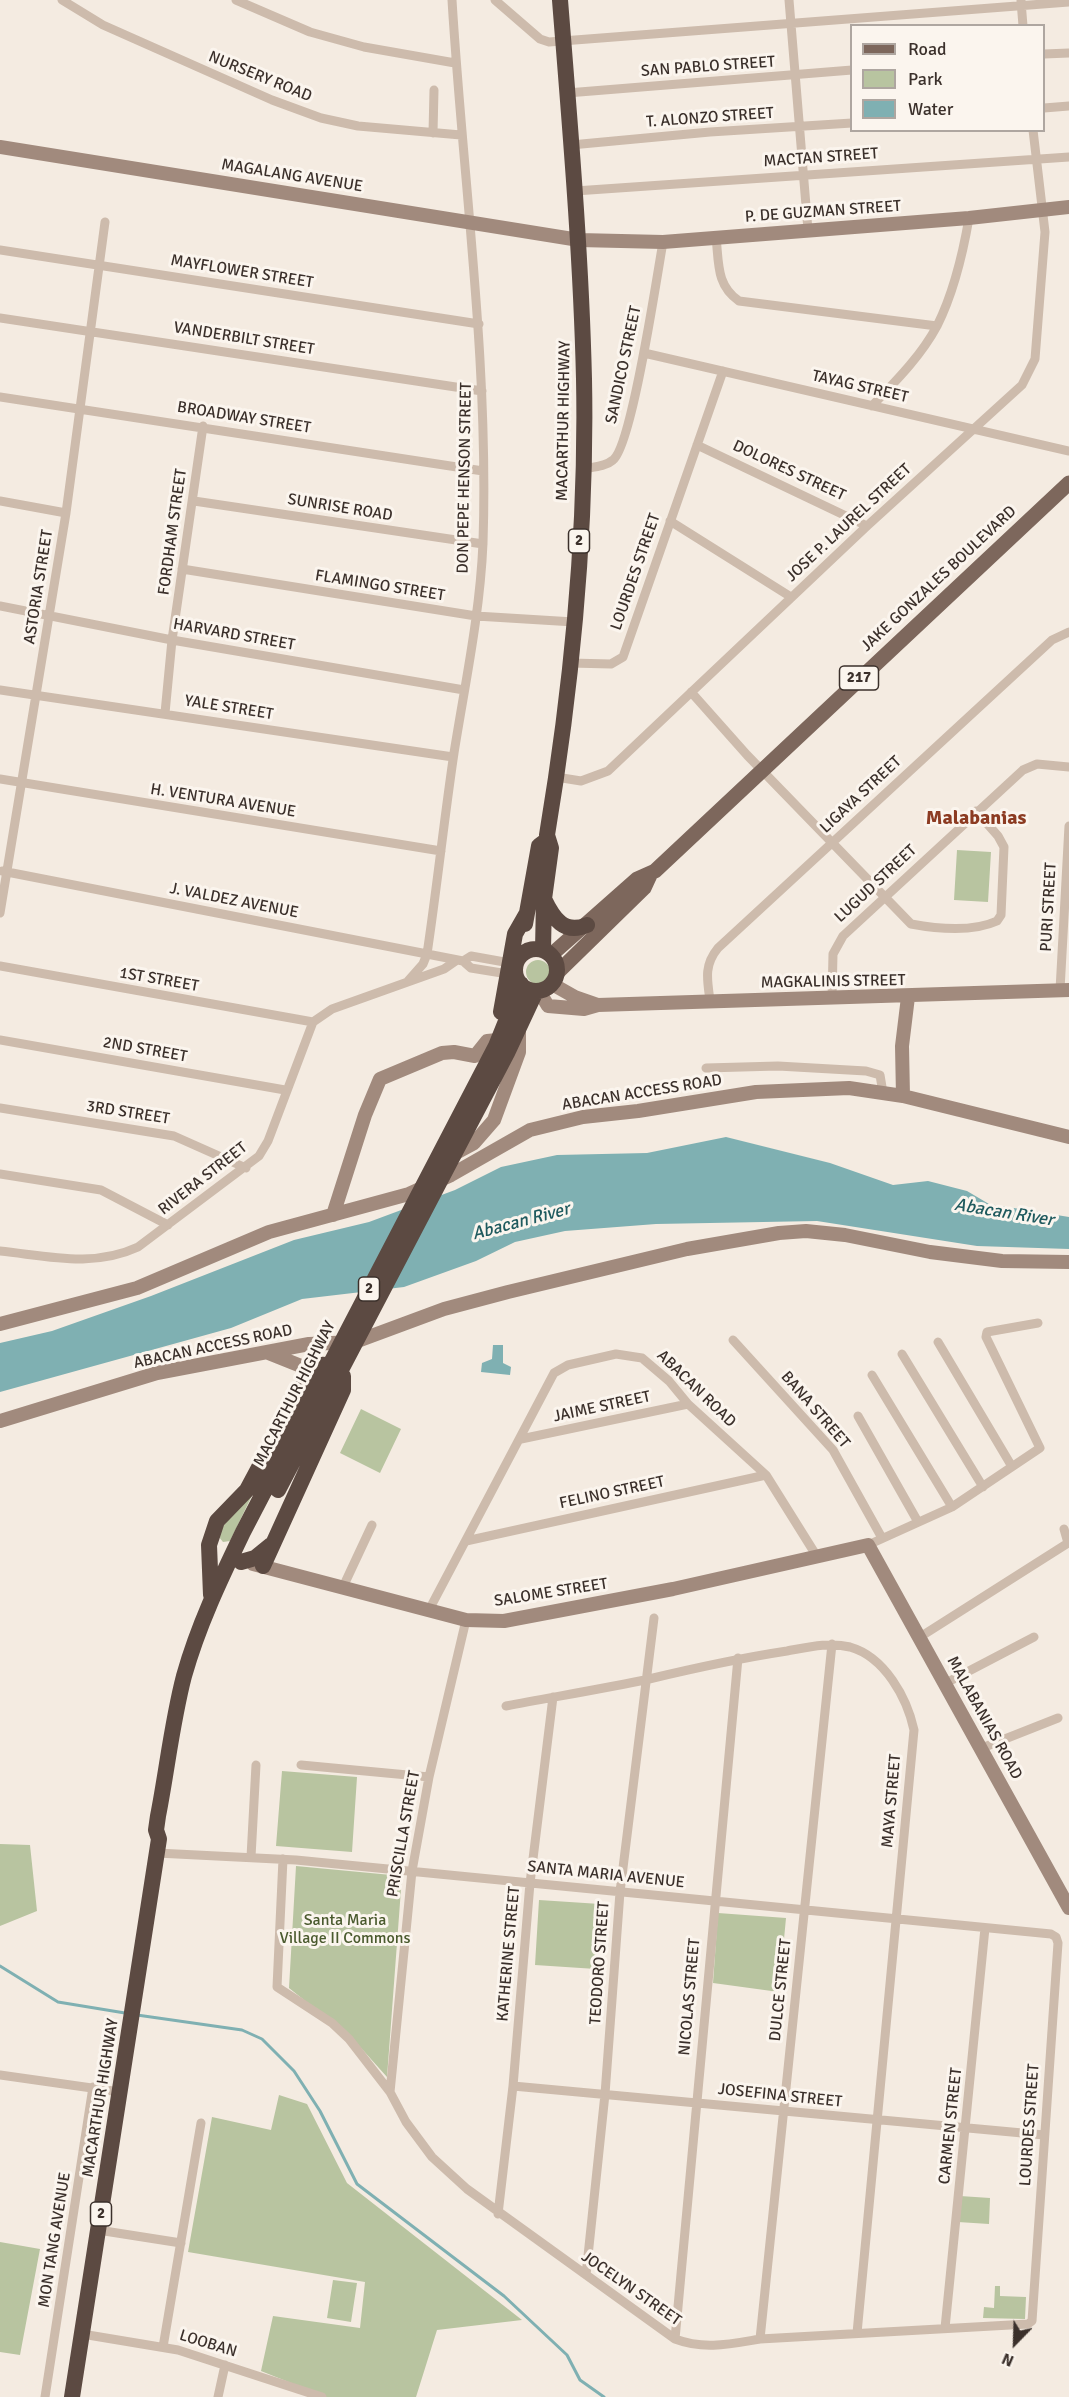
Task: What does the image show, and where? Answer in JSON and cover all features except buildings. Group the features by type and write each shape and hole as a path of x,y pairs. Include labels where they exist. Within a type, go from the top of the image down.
{"highway":[{"name":"MACARTHUR HIGHWAY","path":"547,952 544,899 551,848 547,840 574,622 583,469 584,378 579,240 560,0"},
{"name":"MACARTHUR HIGHWAY","path":"72,2397 158,1846 156,1830 158,1816 177,1706 194,1646 211,1599 505,1040 530,977 527,913 539,846 547,840"},
{"path":"544,899 552,916 563,926 574,928 587,925"},
{"path":"530,977 530,950 547,952"},
{"name":"2","path":"530,977 556,963 547,952"},
{"path":"211,1599 209,1545 214,1528 220,1517 234,1505 251,1483 311,1370 323,1364 335,1368 343,1376 345,1385 263,1566"},
{"path":"214,1528 214,1541 219,1546 226,1548 245,1538"},
{"name":"MACARTHUR HIGHWAY","path":"158,1846 165,1832 192,1679 212,1622 241,1562 245,1538"},
{"path":"241,1562 255,1558 271,1544"}],"main road":[{"name":"JAKE GONZALES BOULEVARD","path":"530,977 644,888 650,875 761,769 1069,483"},
{"name":"JAKE GONZALES BOULEVARD","path":"547,952 587,925 638,879 650,875"}],"street":[{"name":"NURSERY ROAD","path":"62,0 103,25 282,104 321,118 358,126 461,135"},
{"path":"236,0 310,32 364,47 456,63"},
{"name":"DON PEPE HENSON STREET","path":"428,954 453,757 476,616 483,544 482,391 471,221 461,135 452,0"},
{"path":"495,0 540,39 563,42 1021,2 1069,2"},
{"path":"789,0 808,230"},
{"path":"1021,2 1023,24"},
{"path":"1045,54 1069,53"},
{"name":"SAN PABLO STREET","path":"567,93 850,70"},
{"path":"432,134 434,90"},
{"path":"1045,108 1069,106"},
{"name":"T. ALONZO STREET","path":"571,145 710,132 850,123"},
{"name":"JOSE P. LAUREL STREET","path":"556,777 581,781 608,771 867,526 1022,385 1035,359 1045,232 1033,132"},
{"name":"MAGALANG AVENUE","path":"0,147 579,240"},
{"name":"MACTAN STREET","path":"575,191 1069,157"},
{"name":"P. DE GUZMAN STREET","path":"579,240 663,242 969,218 1069,207"},
{"path":"872,405 909,367 937,326 949,294 969,218"},
{"name":"ASTORIA STREET","path":"0,914 3,871 22,784 66,513 105,222"},
{"path":"716,237 721,278 727,292 739,301 937,326"},
{"name":"SANDICO STREET","path":"583,469 608,464 621,450 644,353 663,242"},
{"name":"MAYFLOWER STREET","path":"0,250 478,324"},
{"name":"VANDERBILT STREET","path":"0,318 482,391"},
{"name":"TAYAG STREET","path":"644,353 1069,451"},
{"name":"LOURDES STREET","path":"570,663 611,664 623,657 723,370"},
{"name":"BROADWAY STREET","path":"0,397 203,426 483,471"},
{"name":"FORDHAM STREET","path":"165,713 172,640 194,501 203,426"},
{"name":"DOLORES STREET","path":"697,445 867,526"},
{"path":"0,501 66,513"},
{"name":"SUNRISE ROAD","path":"194,501 483,544"},
{"path":"670,521 791,597"},
{"name":"FLAMINGO STREET","path":"182,569 476,616 574,622"},
{"name":"HARVARD STREET","path":"0,606 172,640 464,690"},
{"name":"LIGAYA STREET","path":"710,1000 706,969 710,957 1052,640 1069,632"},
{"name":"YALE STREET","path":"0,690 37,698 165,713 453,757"},
{"path":"691,692 761,769 884,896 900,916 911,924 927,927 979,927 997,921 1000,915 1004,847 998,836 976,811"},
{"name":"LUGUD STREET","path":"832,998 833,954 837,944 884,896 1023,770 1037,764 1069,767"},
{"name":"H. VENTURA AVENUE","path":"0,779 441,852"},
{"name":"PURI STREET","path":"1064,990 1069,826"},
{"name":"J. VALDEZ AVENUE","path":"3,871 460,960 471,956 530,977"},
{"path":"408,981 423,964 428,954"},
{"path":"313,1022 332,1009 444,969 460,960"},
{"name":"1ST STREET","path":"0,966 313,1022"},
{"name":"MAGKALINIS STREET","path":"530,977 548,1006 584,1009 598,1005 710,1000 909,997 1064,990"},
{"name":"MAGKALINIS STREET","path":"530,977 598,1005"},
{"path":"903,1096 902,1046 909,997"},
{"name":"RIVERA STREET","path":"0,1251 89,1260 111,1258 138,1247 246,1168 259,1156 268,1141 285,1090 313,1022"},
{"name":"2ND STREET","path":"0,1040 285,1090"},
{"path":"333,1215 358,1136 381,1079 442,1053 454,1052 475,1056 487,1041 505,1040 519,1052 494,1120 474,1143 448,1158 410,1194"},
{"path":"706,1068 778,1066 866,1071 880,1075 883,1093"},
{"name":"ABACAN ACCESS ROAD","path":"0,1324 137,1288 256,1236 410,1194 451,1175 530,1130 583,1117 798,1089 849,1088 903,1096 1069,1137"},
{"name":"3RD STREET","path":"0,1108 174,1136 246,1168"},
{"path":"448,1158 447,1165 451,1175"},
{"path":"0,1174 101,1190 168,1225"},
{"name":"ABACAN ACCESS ROAD","path":"0,1421 157,1373 321,1342 347,1343 365,1339 444,1309 530,1286 687,1249 786,1232 845,1235 978,1258 1069,1262"},
{"path":"868,1545 952,1507 1040,1447 986,1340 986,1333 1038,1323"},
{"path":"343,1376 365,1339"},
{"name":"BANA STREET","path":"733,1340 833,1450 882,1538"},
{"path":"938,1342 1011,1465"},
{"path":"266,1352 311,1370"},
{"name":"ABACAN ROAD","path":"429,1610 521,1440 554,1373 568,1365 616,1354 642,1358 669,1381 688,1404 766,1475 816,1555"},
{"path":"902,1354 983,1487"},
{"path":"872,1375 952,1507"},
{"name":"JAIME STREET","path":"521,1440 688,1404"},
{"path":"858,1416 918,1522"},
{"name":"FELINO STREET","path":"466,1541 766,1475"},
{"path":"343,1587 372,1525"},
{"path":"920,1637 1068,1543 1065,1529"},
{"name":"SALOME STREET","path":"241,1562 466,1620 504,1621 673,1589 868,1545"},
{"name":"MALABANIAS ROAD","path":"868,1545 1069,1908"},
{"name":"TEODORO STREET","path":"586,2275 605,2094 620,1892 654,1618"},
{"name":"PRISCILLA STREET","path":"390,2092 412,1871 429,1777 466,1620"},
{"path":"946,1683 1034,1637"},
{"name":"MAYA STREET","path":"506,1706 647,1679 738,1658 832,1644 853,1648 868,1657 898,1687 909,1706 914,1730 857,2333"},
{"name":"DULCE STREET","path":"760,2339 782,2109 796,1999 803,1910 832,1644"},
{"name":"NICOLAS STREET","path":"675,2339 738,1658"},
{"name":"KATHERINE STREET","path":"498,2214 513,2086 530,1883 553,1697"},
{"path":"982,1748 1059,1718"},
{"path":"251,1857 256,1765"},
{"path":"301,1765 429,1777"},
{"name":"SANTA MARIA AVENUE","path":"158,1846 251,1857 1051,1934"},
{"name":"JOCELYN STREET","path":"284,1859 277,1987 342,2031 390,2092 406,2122 432,2157 498,2214 675,2339 693,2346 702,2346 760,2339 1028,2324 1032,2320"},
{"name":"CARMEN STREET","path":"945,2328 985,1928"},
{"name":"LOURDES STREET","path":"1032,2320 1058,1943 1056,1937 1051,1934"},
{"path":"0,2074 120,2092"},
{"name":"JOSEFINA STREET","path":"513,2086 782,2109 877,2121 1044,2135"},
{"name":"MON TANG AVENUE","path":"45,2397 93,2087"},
{"path":"163,2347 201,2123"},
{"path":"98,2230 182,2243"},
{"name":"LOOBAN","path":"82,2334 163,2347 322,2397"},
{"path":"218,2397 225,2365"}],"green space":[{"path":"957,850 991,852 988,902 954,900"},
{"path":"538,960 543,961 549,967 549,977 543,983 538,984 533,983 527,977 526,972 527,967 533,961"},
{"path":"361,1409 401,1429 380,1473 340,1453"},
{"path":"258,1483 230,1541 223,1542 219,1537 221,1529"},
{"path":"282,1771 357,1777 352,1852 276,1846"},
{"path":"0,1844 30,1845 37,1911 0,1926"},
{"name":"Santa Maria Village II Commons","path":"296,1866 402,1876 387,2077 353,2039 289,1988"},
{"path":"539,1900 600,1904 596,1969 535,1965"},
{"path":"718,1913 786,1918 779,1992 713,1983"},
{"path":"279,2095 307,2104 347,2183 522,2320 437,2330 416,2397 326,2397 261,2371 273,2316 360,2328 365,2282 188,2252 212,2117 271,2130"},
{"path":"960,2196 990,2198 989,2224 958,2222"},
{"path":"0,2242 40,2249 20,2355 0,2352"},
{"path":"333,2280 357,2283 351,2322 327,2318"},
{"path":"995,2286 1000,2286 1000,2296 1026,2297 1025,2319 983,2318 984,2307 994,2308"}],"water":[{"name":"Abacan River","path":"726,1137 830,1163 893,1185 928,1181 967,1191 989,1204 1069,1217 1069,1249 977,1246 817,1221 656,1224 565,1231 515,1242 476,1261 404,1287 302,1299 231,1328 0,1392 0,1343 52,1331 151,1296 294,1240 369,1222 455,1190 501,1167 557,1155 647,1153"},
{"path":"493,1345 503,1345 503,1363 511,1367 510,1375 481,1372 482,1363 492,1359"}],"waterway":[{"path":"0,1966 58,2002 125,2013"},
{"path":"137,2015 242,2030 262,2039 294,2071 320,2111 357,2184 504,2296 567,2355 580,2380 604,2397"}],"district":[{"name":"Malabanias","path":"976,819"}]}
